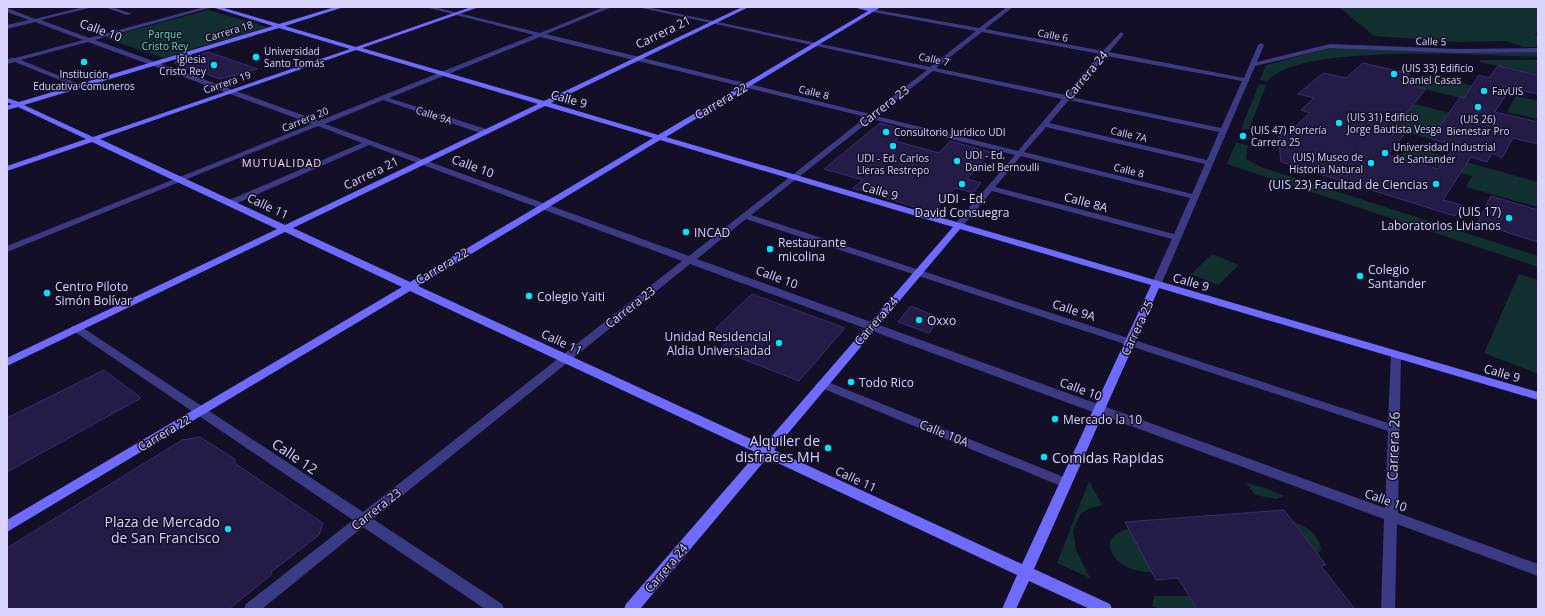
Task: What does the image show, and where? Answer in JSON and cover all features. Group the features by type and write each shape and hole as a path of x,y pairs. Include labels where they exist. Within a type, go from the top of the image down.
{"street":[{"path":"7,27 90,7"},
{"path":"107,7 129,14"},
{"path":"7,62 210,7"},
{"name":"Calle 9","path":"215,7 1156,285 1538,396"},
{"name":"Calle 8","path":"428,7 1195,197"},
{"name":"Carrera 19","path":"7,169 476,7"},
{"name":"Carrera 20","path":"7,249 609,7"},
{"name":"Calle 7","path":"640,7 1224,131"},
{"name":"Carrera 21","path":"7,362 746,7"},
{"name":"Calle 6","path":"856,7 876,9 1104,54 1246,80"},
{"name":"Carrera 23","path":"251,609 565,358 1010,7"},
{"name":"Carrera 18","path":"7,108 335,8"},
{"name":"Carrera 22","path":"7,527 876,9"},
{"name":"Calle 10","path":"7,10 1538,570"},
{"name":"Carrera 24","path":"631,609 1122,34"},
{"name":"Carrera 25","path":"1009,609 1177,238 1261,45"},
{"name":"Calle 5","path":"1252,65 1324,46 1460,51 1538,50"},
{"path":"7,56 79,86"},
{"name":"Calle 9A","path":"383,98 486,132"},
{"name":"Calle 11","path":"7,100 1105,609"},
{"name":"Calle 7A","path":"1044,124 1210,163"},
{"path":"230,203 370,142"},
{"name":"Calle 8A","path":"990,188 1177,238"},
{"name":"Calle 9A","path":"745,216 1394,429"},
{"name":"Calle 12","path":"76,328 496,609"},
{"name":"Carrera 26","path":"1388,609 1396,355"},
{"name":"Calle 10A","path":"823,384 1066,483"}],"green space":[{"path":"1339,7 1538,7 1538,33 1534,34 1538,36 1538,47 1524,47 1506,41 1459,42 1374,36"},
{"name":"Parque Cristo Rey","path":"208,10 267,27 163,58 105,38"},
{"path":"1333,47 1538,51 1538,57 1438,54 1352,56 1315,61 1285,69 1267,82 1260,80 1266,65"},
{"path":"1481,60 1538,60 1538,74 1479,62"},
{"path":"1426,75 1475,86 1466,99 1415,87"},
{"path":"1259,84 1266,85 1249,130 1241,129"},
{"path":"1516,96 1538,101 1538,119 1507,112"},
{"path":"1414,104 1450,113 1431,139 1384,126 1387,111 1405,115"},
{"path":"1236,142 1248,145 1246,159 1261,167 1538,256 1538,267 1227,164"},
{"path":"1408,146 1538,182 1538,207 1466,187 1472,176 1400,156"},
{"path":"1212,254 1239,265 1218,285 1191,274"},
{"path":"1519,274 1538,280 1538,374 1484,353"},
{"path":"1089,481 1102,505 1081,513 1073,530 1076,550 1090,578 1057,563"},
{"path":"1245,482 1284,496 1276,499 1255,495"},
{"path":"1292,521 1311,531 1320,544 1321,550 1317,554"},
{"path":"1129,529 1153,573 1128,568 1114,556 1110,545 1111,540 1115,535"},
{"path":"1154,596 1189,596 1197,609 1159,609 1152,606"}],"building":[{"name":"Iglesia Cristo Rey","path":"208,52 258,69 220,79 174,63"},
{"path":"1363,63 1410,74 1401,83 1426,89 1393,129 1406,132 1388,155 1438,169 1455,145 1431,139 1460,97 1464,98 1479,75 1489,78 1498,66 1538,75 1538,94 1510,88 1495,112 1538,122 1538,144 1513,138 1502,158 1492,153 1487,162 1471,157 1443,200 1461,205 1455,216 1281,162 1278,132 1287,134 1310,113 1301,110 1314,98 1298,94 1323,73 1346,78"},
{"path":"880,123 906,130 895,141 939,153 950,141 990,152 967,179 981,183 973,193 955,188 932,212 853,188 863,180 824,169"},
{"name":"(UIS 17) Laboratorios Livianos","path":"1491,196 1538,210 1538,242 1477,223"},
{"name":"Unidad Residencial Aldia Universiadad","path":"752,294 845,328 799,381 720,350 732,336 715,329"},
{"name":"Oxxo","path":"911,306 940,318 929,333 898,322"},
{"path":"104,370 141,398 7,472 7,418"},
{"name":"Plaza de Mercado de San Francisco","path":"200,437 236,460 233,462 323,523 319,535 271,572 272,574 229,609 7,609 7,548 182,440"},
{"path":"1284,510 1326,565 1321,566 1355,609 1197,609 1178,578 1156,580 1125,522"}],"place":[{"name":"Universidad Santo Tomás","path":"256,57"},
{"name":"Institución Educativa Comuneros","path":"84,62"},
{"name":"Iglesia Cristo Rey","path":"214,65"},
{"name":"(UIS 33) Edificio Daniel Casas","path":"1394,74"},
{"name":"FavUIS","path":"1484,91"},
{"name":"(UIS 26) Bienestar Pro","path":"1478,107"},
{"name":"(UIS 31) Edificio Jorge Bautista Vesga","path":"1339,123"},
{"name":"Consultorio Jurídico UDI","path":"886,132"},
{"name":"(UIS 47) Portería Carrera 25","path":"1243,136"},
{"name":"UDI - Ed. Carlos Lleras Restrepo","path":"893,146"},
{"name":"Universidad Industrial de Santander","path":"1385,153"},
{"name":"UDI - Ed. Daniel Bernoulli","path":"957,161"},
{"name":"(UIS) Museo de Historia Natural","path":"1371,163"},
{"name":"UDI - Ed. David Consuegra","path":"962,184"},
{"name":"(UIS 23) Facultad de Ciencias","path":"1436,184"},
{"name":"(UIS 17) Laboratorios Livianos","path":"1509,218"},
{"name":"INCAD","path":"686,232"},
{"name":"Restaurante micolina","path":"770,249"},
{"name":"Colegio Santander","path":"1360,276"},
{"name":"Centro Piloto Simón Bolívar","path":"47,293"},
{"name":"Colegio Yaiti","path":"529,296"},
{"name":"Oxxo","path":"919,320"},
{"name":"Unidad Residencial Aldia Universiadad","path":"779,343"},
{"name":"Todo Rico","path":"851,382"},
{"name":"Mercado la 10","path":"1055,419"},
{"name":"Alquiler de disfraces MH","path":"828,448"},
{"name":"Comidas Rapidas","path":"1044,457"},
{"name":"Plaza de Mercado de San Francisco","path":"228,529"}],"district":[{"name":"MUTUALIDAD","path":"282,162"}]}
